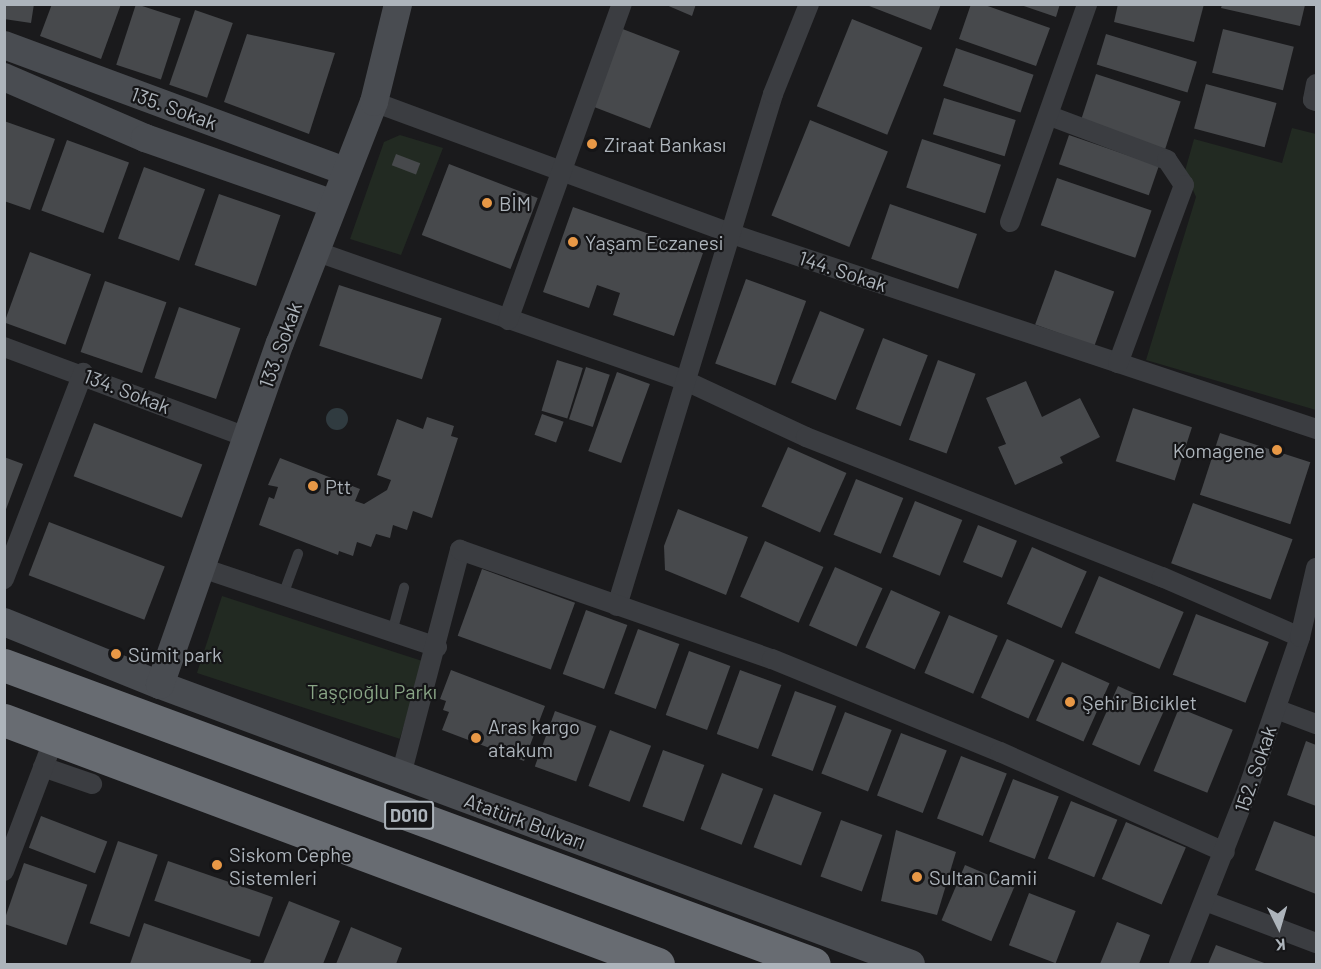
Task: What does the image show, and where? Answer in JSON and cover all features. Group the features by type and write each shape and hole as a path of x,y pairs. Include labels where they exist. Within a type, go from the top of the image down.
{"highway":[{"name":"Atatürk Bulvarı","path":"4,665 814,964"},
{"path":"4,720 48,753 658,964"}],"street":[{"name":"133. Sokak","path":"160,685 344,171 374,102 398,4"},
{"path":"508,320 560,168 622,4"},
{"path":"617,606 773,94 809,4"},
{"path":"1010,222 1050,116 1087,4"},
{"name":"135. Sokak","path":"4,45 344,171"},
{"name":"135. Sokak","path":"4,77 145,138 333,204"},
{"path":"1317,84 1313,100 1317,101"},
{"name":"144. Sokak","path":"374,102 560,168 732,234 1317,429"},
{"path":"1050,116 1167,160 1184,184 1118,363"},
{"path":"315,251 686,381 806,437 1162,577 1300,637"},
{"name":"134. Sokak","path":"4,347 83,373 249,438"},
{"path":"4,579 83,373"},
{"path":"401,775 437,647 460,550 772,659 1000,752 1225,852"},
{"path":"202,568 437,647"},
{"name":"152. Sokak","path":"1179,964 1225,852 1276,709 1312,603 1317,568"},
{"name":"Atatürk Bulvarı","path":"4,622 160,685 911,964"},
{"path":"1276,709 1317,724"},
{"path":"4,871 48,753 92,784"},
{"path":"1205,901 1317,943"}],"lane":[{"path":"284,595 298,554"},
{"path":"392,632 404,588"}],"green space":[{"path":"1292,128 1316,134 1316,410 1146,360 1196,197 1185,171 1194,139 1282,163"},
{"path":"400,135 443,148 401,255 350,239 384,142"},
{"name":"Taşçıoğlu Parkı","path":"222,596 425,662 400,739 197,673"}],"shaded area":[{"path":"337,408 345,411 348,419 345,427 337,430 329,427 326,419 329,411"}],"building":[{"path":"4,4 34,4 31,23 4,19"},
{"path":"52,4 121,4 101,59 40,36"},
{"path":"136,4 181,19 161,79 116,65"},
{"path":"664,4 696,4 692,16"},
{"path":"864,4 941,4 931,30"},
{"path":"971,4 982,4 1050,28 1036,66 959,39"},
{"path":"1018,4 1060,4 1056,17"},
{"path":"1118,4 1204,4 1194,42 1114,22"},
{"path":"1222,5 1305,5 1300,26 1221,8"},
{"path":"195,10 233,23 207,98 169,85"},
{"path":"852,19 922,47 887,135 817,106"},
{"path":"620,28 680,51 650,128 590,105"},
{"path":"1223,29 1294,47 1283,90 1212,73"},
{"path":"247,34 335,53 309,134 224,102"},
{"path":"1106,34 1197,62 1187,92 1097,65"},
{"path":"956,48 1034,75 1021,113 943,86"},
{"path":"1096,74 1181,102 1165,149 1081,122"},
{"path":"1206,84 1277,103 1265,147 1194,128"},
{"path":"944,98 1016,120 1005,156 933,134"},
{"path":"810,120 888,151 849,247 771,215"},
{"path":"4,121 55,139 30,210 4,201"},
{"path":"1069,135 1159,166 1149,195 1059,164"},
{"path":"922,139 1001,165 985,213 906,188"},
{"path":"67,140 129,163 103,233 41,210"},
{"path":"396,154 420,163 416,175 392,165"},
{"path":"449,164 538,198 510,269 422,235"},
{"path":"144,167 205,189 179,261 118,238"},
{"path":"1057,178 1152,211 1135,258 1041,225"},
{"path":"219,194 280,215 256,286 195,265"},
{"path":"890,204 977,234 958,289 871,259"},
{"path":"573,207 703,253 674,336 613,315 620,293 597,285 589,308 543,292"},
{"path":"30,252 91,274 65,345 4,322"},
{"path":"1055,270 1114,292 1094,346 1035,325"},
{"path":"746,279 806,301 775,385 715,364"},
{"path":"105,281 166,302 142,373 81,352"},
{"path":"339,285 442,318 422,379 319,346"},
{"path":"179,307 240,328 216,399 155,378"},
{"path":"820,311 865,329 836,400 791,382"},
{"path":"883,338 928,355 901,426 856,409"},
{"path":"557,360 583,368 567,419 542,411"},
{"path":"938,360 976,374 947,454 909,440"},
{"path":"586,367 610,375 593,427 569,419"},
{"path":"617,372 650,384 621,463 588,451"},
{"path":"1026,381 1042,417 1080,398 1100,437 1060,457 1063,463 1015,485 998,447 1006,444 986,398"},
{"path":"1133,408 1192,427 1175,480 1116,461"},
{"path":"542,414 564,422 556,443 534,435"},
{"name":"Ptt","path":"427,417 454,426 451,436 458,438 432,518 413,511 407,530 393,525 390,538 376,534 371,547 357,542 353,556 339,551 338,555 259,525 269,497 274,499 278,487 268,485 280,458 360,489 355,501 364,504 387,490 391,480 377,475 397,419 423,429"},
{"path":"94,423 202,465 182,518 74,476"},
{"path":"1220,433 1310,462 1290,524 1200,495"},
{"path":"788,447 846,473 820,532 762,506"},
{"path":"4,457 23,464 5,512 4,512"},
{"path":"856,479 903,498 881,554 834,535"},
{"path":"915,501 962,520 940,576 893,557"},
{"path":"1193,503 1293,539 1271,599 1171,563"},
{"path":"678,509 748,537 726,595 665,570 664,546"},
{"path":"49,522 165,566 144,620 29,575"},
{"path":"978,525 1017,541 1002,578 963,562"},
{"path":"765,541 823,567 799,623 740,597"},
{"path":"1032,547 1087,571 1062,628 1007,604"},
{"path":"835,567 883,588 856,647 809,625"},
{"path":"482,569 575,603 551,670 458,636"},
{"path":"1099,576 1184,612 1159,669 1075,633"},
{"path":"891,590 940,612 915,670 865,648"},
{"path":"586,610 627,625 604,689 563,674"},
{"path":"1196,614 1269,642 1246,703 1173,675"},
{"path":"949,615 998,636 973,694 924,673"},
{"path":"638,629 679,644 656,709 614,694"},
{"path":"1007,639 1055,660 1028,719 981,697"},
{"path":"689,651 730,666 707,730 666,715"},
{"path":"1062,662 1110,683 1083,742 1036,720"},
{"path":"451,670 545,706 524,761 442,730 449,712 443,710 446,701 440,699"},
{"path":"740,670 781,685 758,749 717,734"},
{"path":"1118,686 1166,707 1139,766 1092,744"},
{"path":"795,691 836,706 813,771 771,756"},
{"path":"1179,708 1233,730 1207,793 1154,771"},
{"path":"555,711 596,726 576,781 535,766"},
{"path":"845,712 892,730 868,792 821,774"},
{"path":"610,730 651,746 630,802 588,786"},
{"path":"901,733 947,751 923,813 877,796"},
{"path":"1306,741 1316,745 1316,806 1287,795"},
{"path":"663,750 704,765 684,821 642,806"},
{"path":"961,756 1007,774 983,836 937,819"},
{"path":"722,773 763,789 742,845 700,829"},
{"path":"1013,779 1059,797 1035,859 989,842"},
{"path":"774,794 822,812 801,865 754,847"},
{"path":"1071,801 1117,820 1094,877 1048,858"},
{"path":"41,816 107,841 95,873 29,848"},
{"path":"841,820 882,835 862,891 820,876"},
{"path":"1274,821 1316,837 1316,894 1255,870"},
{"path":"1126,822 1186,847 1162,904 1102,879"},
{"name":"Sultan Camii","path":"896,830 956,852 937,915 881,901"},
{"path":"118,841 158,855 129,937 90,923"},
{"path":"168,861 273,897 259,937 154,901"},
{"path":"24,863 87,885 67,945 4,924"},
{"path":"965,865 1015,886 991,941 942,920"},
{"path":"1029,893 1076,911 1056,963 1009,945"},
{"path":"289,901 340,921 323,964 263,964"},
{"path":"1117,922 1150,935 1139,964 1100,964"},
{"path":"144,923 251,960 250,964 130,964"},
{"path":"351,927 402,948 396,964 336,964"},
{"path":"1216,945 1267,964 1208,964"}],"place":[{"name":"Ziraat Bankası","path":"592,144"},
{"name":"BİM","path":"487,203"},
{"name":"Yaşam Eczanesi","path":"573,242"},
{"name":"Komagene","path":"1277,450"},
{"name":"Ptt","path":"313,486"},
{"name":"Sümit park","path":"116,654"},
{"name":"Şehir Biciklet","path":"1070,702"},
{"name":"Aras kargo atakum","path":"476,738"},
{"name":"Siskom Cephe Sistemleri","path":"217,865"},
{"name":"Sultan Camii","path":"917,877"}]}
